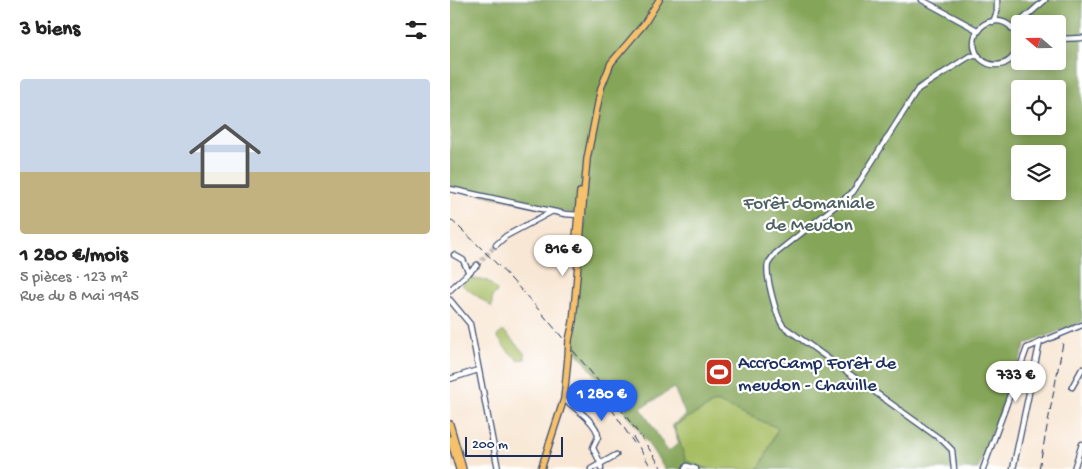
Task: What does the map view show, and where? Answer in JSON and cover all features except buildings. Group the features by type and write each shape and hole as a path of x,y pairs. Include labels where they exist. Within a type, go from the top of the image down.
{"main road":[{"path":"541,469 564,400 569,340 573,322 587,139 602,72 613,53 646,16 655,0"},
{"path":"580,218 587,159 604,78 615,56 644,24 659,0"},
{"path":"450,424 463,469"},
{"path":"450,439 459,469"}],"street":[{"path":"922,0 979,31"},
{"path":"993,22 997,12 998,0"},
{"path":"1027,15 1044,0"},
{"path":"997,12 1001,22"},
{"path":"979,56 975,42 979,31 993,22 1001,22 1011,27"},
{"path":"1066,39 1082,38"},
{"path":"954,469 952,450 943,441 782,326 767,270 769,261 775,254 853,192 918,89 970,56 979,56 992,65 1006,63 1011,59"},
{"path":"450,189 580,218"},
{"path":"496,245 506,236 553,212"},
{"path":"454,255 463,260 468,273"},
{"path":"450,290 477,265"},
{"path":"450,300 465,315 470,324 498,469"},
{"path":"985,468 1027,348 1040,341 1082,327"},
{"path":"1013,469 1040,341"},
{"path":"1072,387 1082,369"},
{"path":"450,379 478,370"},
{"path":"564,400 589,421 596,432 598,438 593,448 600,466"},
{"path":"1074,469 1082,444"},
{"path":"591,469 600,466 616,455"},
{"path":"685,469 686,466 696,469"}],"green space":[{"name":"Forêt domaniale de Meudon","path":"450,0 1082,0 1082,322 1026,344 978,469 757,469 762,463 778,428 716,402 674,426 686,461 708,469 665,469 634,423 573,347 585,216 450,187","holes":["674,388 686,416 672,425 679,443 668,452 641,408"]},
{"path":"475,269 472,279 488,281 498,291 492,297 492,307 462,285"},
{"path":"505,332 525,354 525,359 518,360 505,348 497,336"},
{"path":"716,402 778,428 762,463 757,469 708,469 686,461 674,426"}],"tunnel":[{"path":"477,265 496,245"}],"railway":[{"path":"450,219 515,283 545,318 621,409 662,469"},
{"path":"1039,469 1063,343"},
{"path":"611,408 634,443"},
{"path":"633,437 652,469"}],"place":[{"name":"AccroCamp Forêt de meudon - Chaville","path":"719,372"}]}
